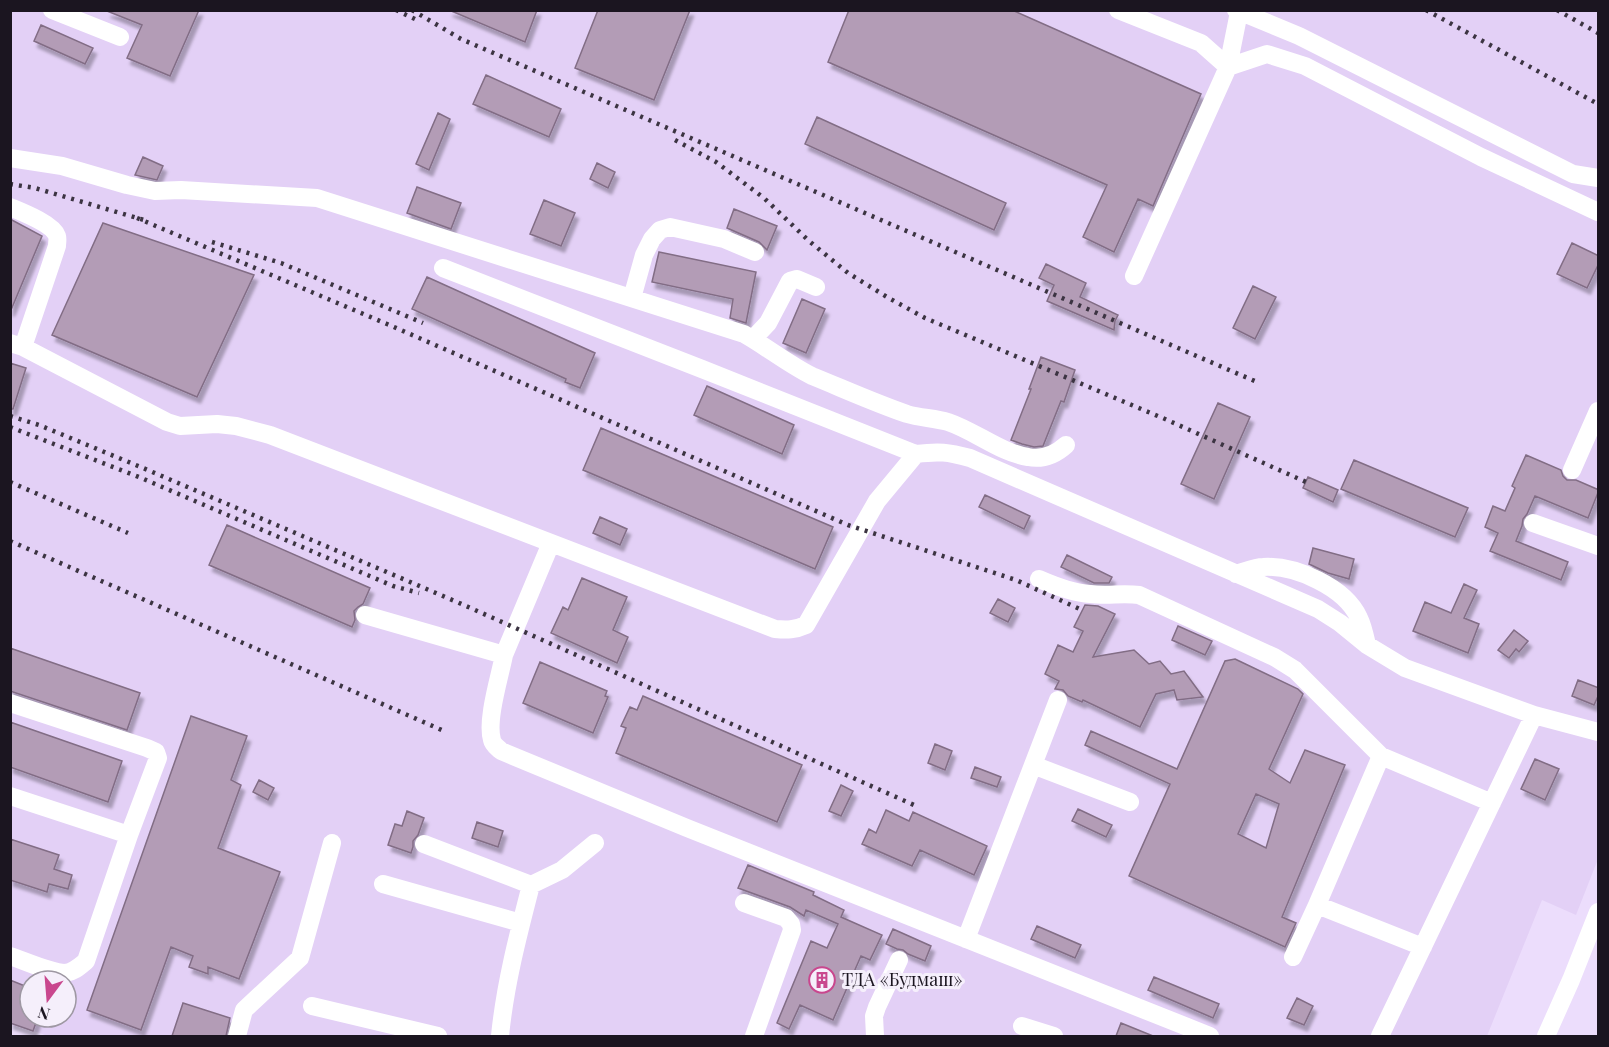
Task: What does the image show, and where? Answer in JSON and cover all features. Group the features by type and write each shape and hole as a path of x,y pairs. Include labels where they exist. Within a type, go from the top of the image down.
{"street":[{"path":"52,10 120,37"},
{"path":"1118,10 1200,43 1228,67"},
{"path":"1134,276 1228,67 1238,11 1299,36 1573,174 1599,178"},
{"path":"1228,67 1267,54 1305,66 1481,157 1599,212"},
{"path":"10,158 62,166 155,191 181,190 317,198 744,334 764,344 791,365 812,376 909,414 946,421 1013,453 1039,458 1051,456 1066,445"},
{"path":"10,207 30,215 51,228 57,235 57,246 17,345 167,422 180,426 226,425 270,435 775,629 789,631 806,625 877,501 916,454"},
{"path":"632,298 644,255 652,239 660,230 670,227 724,239 755,252"},
{"path":"443,268 916,454 937,451 970,458 1318,609 1367,645 1405,668 1534,715 1599,732"},
{"path":"753,339 768,323 790,281 797,279 816,287"},
{"path":"1572,470 1599,411"},
{"path":"1533,523 1599,546"},
{"path":"551,543 504,655 490,731 492,743 501,751 687,828 1210,1036"},
{"path":"1236,574 1263,567 1285,570 1319,580 1335,589 1349,602 1359,617 1367,645"},
{"path":"1039,579 1055,586 1088,594 1139,594 1274,657 1295,670 1381,756 1492,803"},
{"path":"365,615 504,655"},
{"path":"966,939 1058,700"},
{"path":"10,703 156,752 158,758 86,961 77,969 67,973 10,956"},
{"path":"1380,1036 1534,715"},
{"path":"1293,957 1381,756"},
{"path":"1033,765 1130,802"},
{"path":"10,796 129,835"},
{"path":"237,1036 244,1010 300,958 332,843"},
{"path":"424,844 531,885 562,870 595,843"},
{"path":"383,884 521,923"},
{"path":"500,1036 511,964 531,885"},
{"path":"744,903 786,918 792,930 754,1036"},
{"path":"1317,905 1423,947"},
{"path":"1546,1036 1599,912"},
{"path":"875,1036 874,1016 899,960"},
{"path":"312,1006 438,1036"},
{"path":"1022,1026 1054,1036"}],"shaded area":[{"path":"10,11 1598,11 1598,859 1576,915 1542,900 1487,1036 48,1036 28,1029 78,1029 78,969 18,969 18,1025 11,1023"}],"building":[{"path":"199,10 170,76 127,58 142,25 107,11"},
{"path":"449,10 537,10 525,42"},
{"path":"598,10 690,10 654,100 575,68"},
{"path":"849,10 1012,10 1201,94 1153,206 1138,199 1114,252 1083,237 1107,185 828,62"},
{"path":"41,25 93,48 85,64 34,41"},
{"path":"486,75 561,109 549,137 473,104"},
{"path":"438,113 450,119 429,170 416,164"},
{"path":"817,117 1006,203 994,230 805,144"},
{"path":"143,157 163,166 157,180 135,175"},
{"path":"597,163 615,172 608,188 590,179"},
{"path":"417,187 461,203 451,229 407,213"},
{"path":"544,200 575,213 561,246 530,234"},
{"path":"734,209 777,226 767,250 759,242 727,228"},
{"path":"10,219 42,236 11,310 10,310"},
{"path":"103,223 254,275 197,397 52,335"},
{"path":"1572,243 1599,256 1599,263 1587,288 1557,274"},
{"path":"659,252 756,272 746,323 730,318 733,299 652,282"},
{"path":"1046,264 1086,283 1080,297 1118,315 1114,330 1047,301 1054,285 1039,278"},
{"path":"427,277 595,353 580,388 565,382 566,379 412,309"},
{"path":"1253,286 1276,297 1255,339 1233,328"},
{"path":"802,299 825,309 806,353 783,343"},
{"path":"1041,357 1075,370 1064,402 1061,401 1043,446 1034,447 1011,440"},
{"path":"10,363 26,368 13,409 10,409"},
{"path":"707,386 794,425 782,454 694,415"},
{"path":"1218,403 1250,417 1214,499 1181,484"},
{"path":"601,428 833,527 815,569 583,470"},
{"path":"1526,455 1561,470 1567,480 1576,480 1599,490 1588,518 1535,496 1523,519 1516,541 1568,562 1561,580 1490,551 1498,533 1485,527 1493,506 1505,511 1515,488 1512,486"},
{"path":"1354,460 1468,508 1455,537 1341,489"},
{"path":"1308,477 1338,490 1333,502 1303,488"},
{"path":"985,495 1030,516 1024,529 979,507"},
{"path":"600,517 627,529 620,545 593,533"},
{"path":"227,525 370,588 363,604 354,611 355,620 352,627 209,565"},
{"path":"1313,548 1354,559 1349,579 1309,564"},
{"path":"1067,555 1112,577 1109,583 1094,583 1061,567"},
{"path":"582,578 627,597 613,630 628,637 617,663 551,633 563,607 568,610"},
{"path":"1464,584 1477,590 1464,618 1479,624 1468,653 1413,631 1425,602 1451,613"},
{"path":"998,599 1015,608 1008,622 990,613"},
{"path":"1085,605 1098,606 1115,614 1093,657 1134,650 1149,664 1160,661 1171,674 1184,671 1203,697 1177,700 1174,690 1156,694 1140,727 1083,700 1082,702 1068,696 1063,690 1055,689 1059,681 1045,674 1058,645 1073,652 1083,631 1074,627"},
{"path":"1178,626 1212,641 1205,655 1172,640"},
{"path":"1514,630 1528,641 1519,652 1516,649 1509,658 1498,650"},
{"path":"10,648 140,693 127,730 10,691"},
{"path":"1235,659 1298,689 1303,694 1269,769 1290,783 1305,750 1345,765 1282,917 1296,923 1285,947 1129,876 1170,784 1085,745 1091,731 1177,769 1225,661","holes":["1256,794 1279,804 1266,848 1238,834"]},
{"path":"540,662 607,691 605,696 608,697 593,733 523,703"},
{"path":"1578,680 1599,688 1594,705 1572,696"},
{"path":"643,696 802,765 777,822 616,753 626,728 621,726 630,707 637,710"},
{"path":"191,716 247,736 231,780 241,785 218,848 280,872 239,979 208,967 208,974 189,967 193,956 171,947 141,1030 87,1010"},
{"path":"10,722 122,761 108,802 10,767"},
{"path":"935,744 952,751 945,770 928,763"},
{"path":"1535,759 1559,769 1545,800 1521,789"},
{"path":"975,767 1001,777 997,787 971,778"},
{"path":"259,780 274,788 268,800 253,792"},
{"path":"841,785 853,791 841,816 829,811"},
{"path":"1078,809 1112,825 1106,837 1072,821"},
{"path":"886,810 909,821 913,812 987,846 974,875 920,850 912,866 862,844 869,829 876,833"},
{"path":"407,811 424,818 418,835 413,841 411,853 388,845 395,824 402,826"},
{"path":"477,822 503,831 498,847 472,838"},
{"path":"10,839 59,855 54,869 72,875 68,889 49,884 47,892 10,880"},
{"name":"ТДА «Будмаш»","path":"748,865 814,892 813,895 844,910 841,917 882,935 870,960 861,956 833,1020 800,1005 789,1029 777,1023 811,941 827,948 838,924 806,910 804,916 790,907 738,888"},
{"path":"1037,926 1081,945 1075,958 1031,939"},
{"path":"893,929 931,946 925,961 886,944"},
{"path":"1154,977 1219,1004 1213,1018 1148,990"},
{"path":"10,980 18,983 18,1026 10,1023"},
{"path":"1297,998 1313,1006 1304,1025 1287,1018"},
{"path":"183,1003 230,1018 226,1036 172,1036"},
{"path":"1121,1023 1153,1036 1116,1036"}],"railway":[{"path":"396,10 419,21"},
{"path":"412,10 461,39 1257,382"},
{"path":"1426,10 1598,104"},
{"path":"1557,10 1598,33"},
{"path":"675,140 716,162 764,198 809,241 848,273 925,318 1165,419 1306,482"},
{"path":"10,184 35,188 144,220"},
{"path":"137,218 848,525 1016,580 1082,610"},
{"path":"212,242 281,263 423,323"},
{"path":"10,416 39,425 143,468 457,602 914,805"},
{"path":"10,427 139,477 393,586 419,593"},
{"path":"10,482 128,533"},
{"path":"10,541 444,731"}],"place":[{"name":"ТДА «Будмаш»","path":"822,980"}]}
